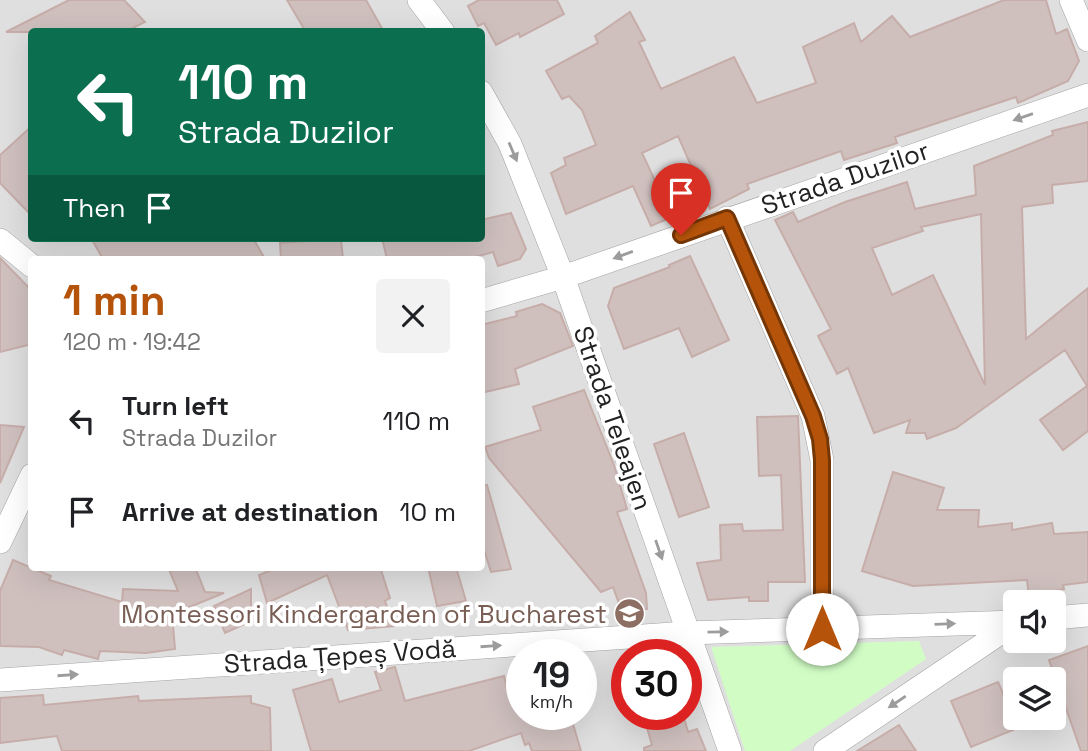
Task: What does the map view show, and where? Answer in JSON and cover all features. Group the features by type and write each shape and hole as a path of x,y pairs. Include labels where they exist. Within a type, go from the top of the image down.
{"street":[{"path":"419,0 440,28"},
{"path":"1071,0 1088,40"},
{"name":"Strada Duzilor","path":"485,300 563,276 1088,94"},
{"name":"Strada Teleajen","path":"485,99 510,144 563,276 730,751"},
{"path":"727,218 813,416 820,439 822,629"},
{"path":"0,240 28,262"},
{"path":"0,542 28,483"},
{"path":"1066,617 1088,615"},
{"name":"Strada Țepeș Vodă","path":"0,680 687,633 1003,622"},
{"path":"825,751 1003,630"}],"shaded area":[{"path":"0,0 1088,0 1088,751 0,751"}],"green space":[{"path":"919,641 926,659 790,751 745,751 711,647"}],"building":[{"path":"69,0 124,0 145,22 133,28 28,28 28,32 6,32"},
{"path":"287,0 366,0 382,28 304,28"},
{"path":"479,0 557,0 564,14 520,37 519,33 496,45 484,23 478,26 468,6"},
{"path":"1004,0 1046,0 1056,34 1067,29 1079,61 1068,81 1018,103 1016,97 895,137 897,143 844,160 841,151 747,184 749,189 710,209 678,136 642,153 672,217 651,226 633,186 566,214 551,173 566,165 564,158 596,145 582,110 569,96 562,99 546,71 598,43 595,36 630,12 645,40 639,42 661,89 734,57 757,103 816,83 803,47 854,23 861,42 892,16 910,37"},
{"path":"1088,122 1088,181 1052,185 1053,203 1022,207 1026,339 1088,288 1088,431 1063,450 1040,420 1087,386 1065,350 956,428 927,439 925,433 906,433 910,420 874,433 848,368 837,374 818,336 831,329 775,220 793,212 798,222 845,202 907,182 915,209 976,195 974,166 1053,135 1052,131","holes":["981,214 985,385 933,275 892,295 872,248 923,231 921,227"]},
{"path":"28,130 28,212 0,183 0,155"},
{"path":"511,213 526,249 520,259 498,266 493,252 479,256 386,256 383,242 485,242 485,219"},
{"path":"93,242 255,242 263,256 101,256"},
{"path":"341,242 343,256 281,256 280,243"},
{"path":"690,256 729,340 692,357 679,328 624,349 608,306 614,288 670,267 669,265"},
{"path":"0,258 28,287 28,345 0,352"},
{"path":"542,304 560,313 573,346 515,369 519,384 485,392 485,324 517,316 516,312"},
{"path":"584,390 614,465 627,509 617,512 646,593 647,609 621,609 613,587 601,592 489,458 485,447 541,430 533,407"},
{"path":"798,416 805,582 768,582 768,601 749,601 749,597 708,600 697,563 721,560 720,525 742,524 743,531 783,530 781,475 759,476 757,417"},
{"path":"0,425 24,427 0,483"},
{"path":"684,433 709,507 679,517 654,444"},
{"path":"893,472 944,488 937,510 979,510 978,527 1012,523 1012,530 1052,523 1054,534 1088,532 1088,582 1063,585 1064,589 1059,590 1028,590 1027,580 913,586 862,571"},
{"path":"485,485 511,569 491,572 485,553"},
{"path":"13,560 28,566 28,571 39,571 51,576 49,580 122,602 123,589 178,591 170,571 197,571 205,592 224,593 172,614 175,649 146,653 100,651 98,659 64,650 62,655 39,647 0,646 0,591"},
{"path":"269,571 381,571 390,598 385,601 394,626 348,630 327,575 267,603 259,575"},
{"path":"429,571 457,571 466,601 437,606"},
{"path":"251,589 251,621 225,633 214,606"},
{"path":"1088,646 1088,751 1081,751 1066,708 1066,667 1051,667 1049,660"},
{"path":"395,667 405,701 504,676 506,730 575,730 581,751 532,751 529,743 525,745 521,733 469,751 311,751 293,690 332,679 339,702 381,690 375,672"},
{"path":"998,682 1003,694 1003,730 1013,730 971,747 951,701"},
{"path":"43,695 44,705 138,696 139,701 251,696 251,703 270,708 271,751 62,751 57,736 0,743 0,698"},
{"path":"899,725 916,751 857,751"},
{"path":"648,730 697,730 706,751 644,751 644,748 652,745"}],"place":[{"name":"Montessori Kindergarden of Bucharest","path":"630,614"}],"route":[{"path":"681,235 727,218 813,416 820,439 822,460 822,629"}]}
